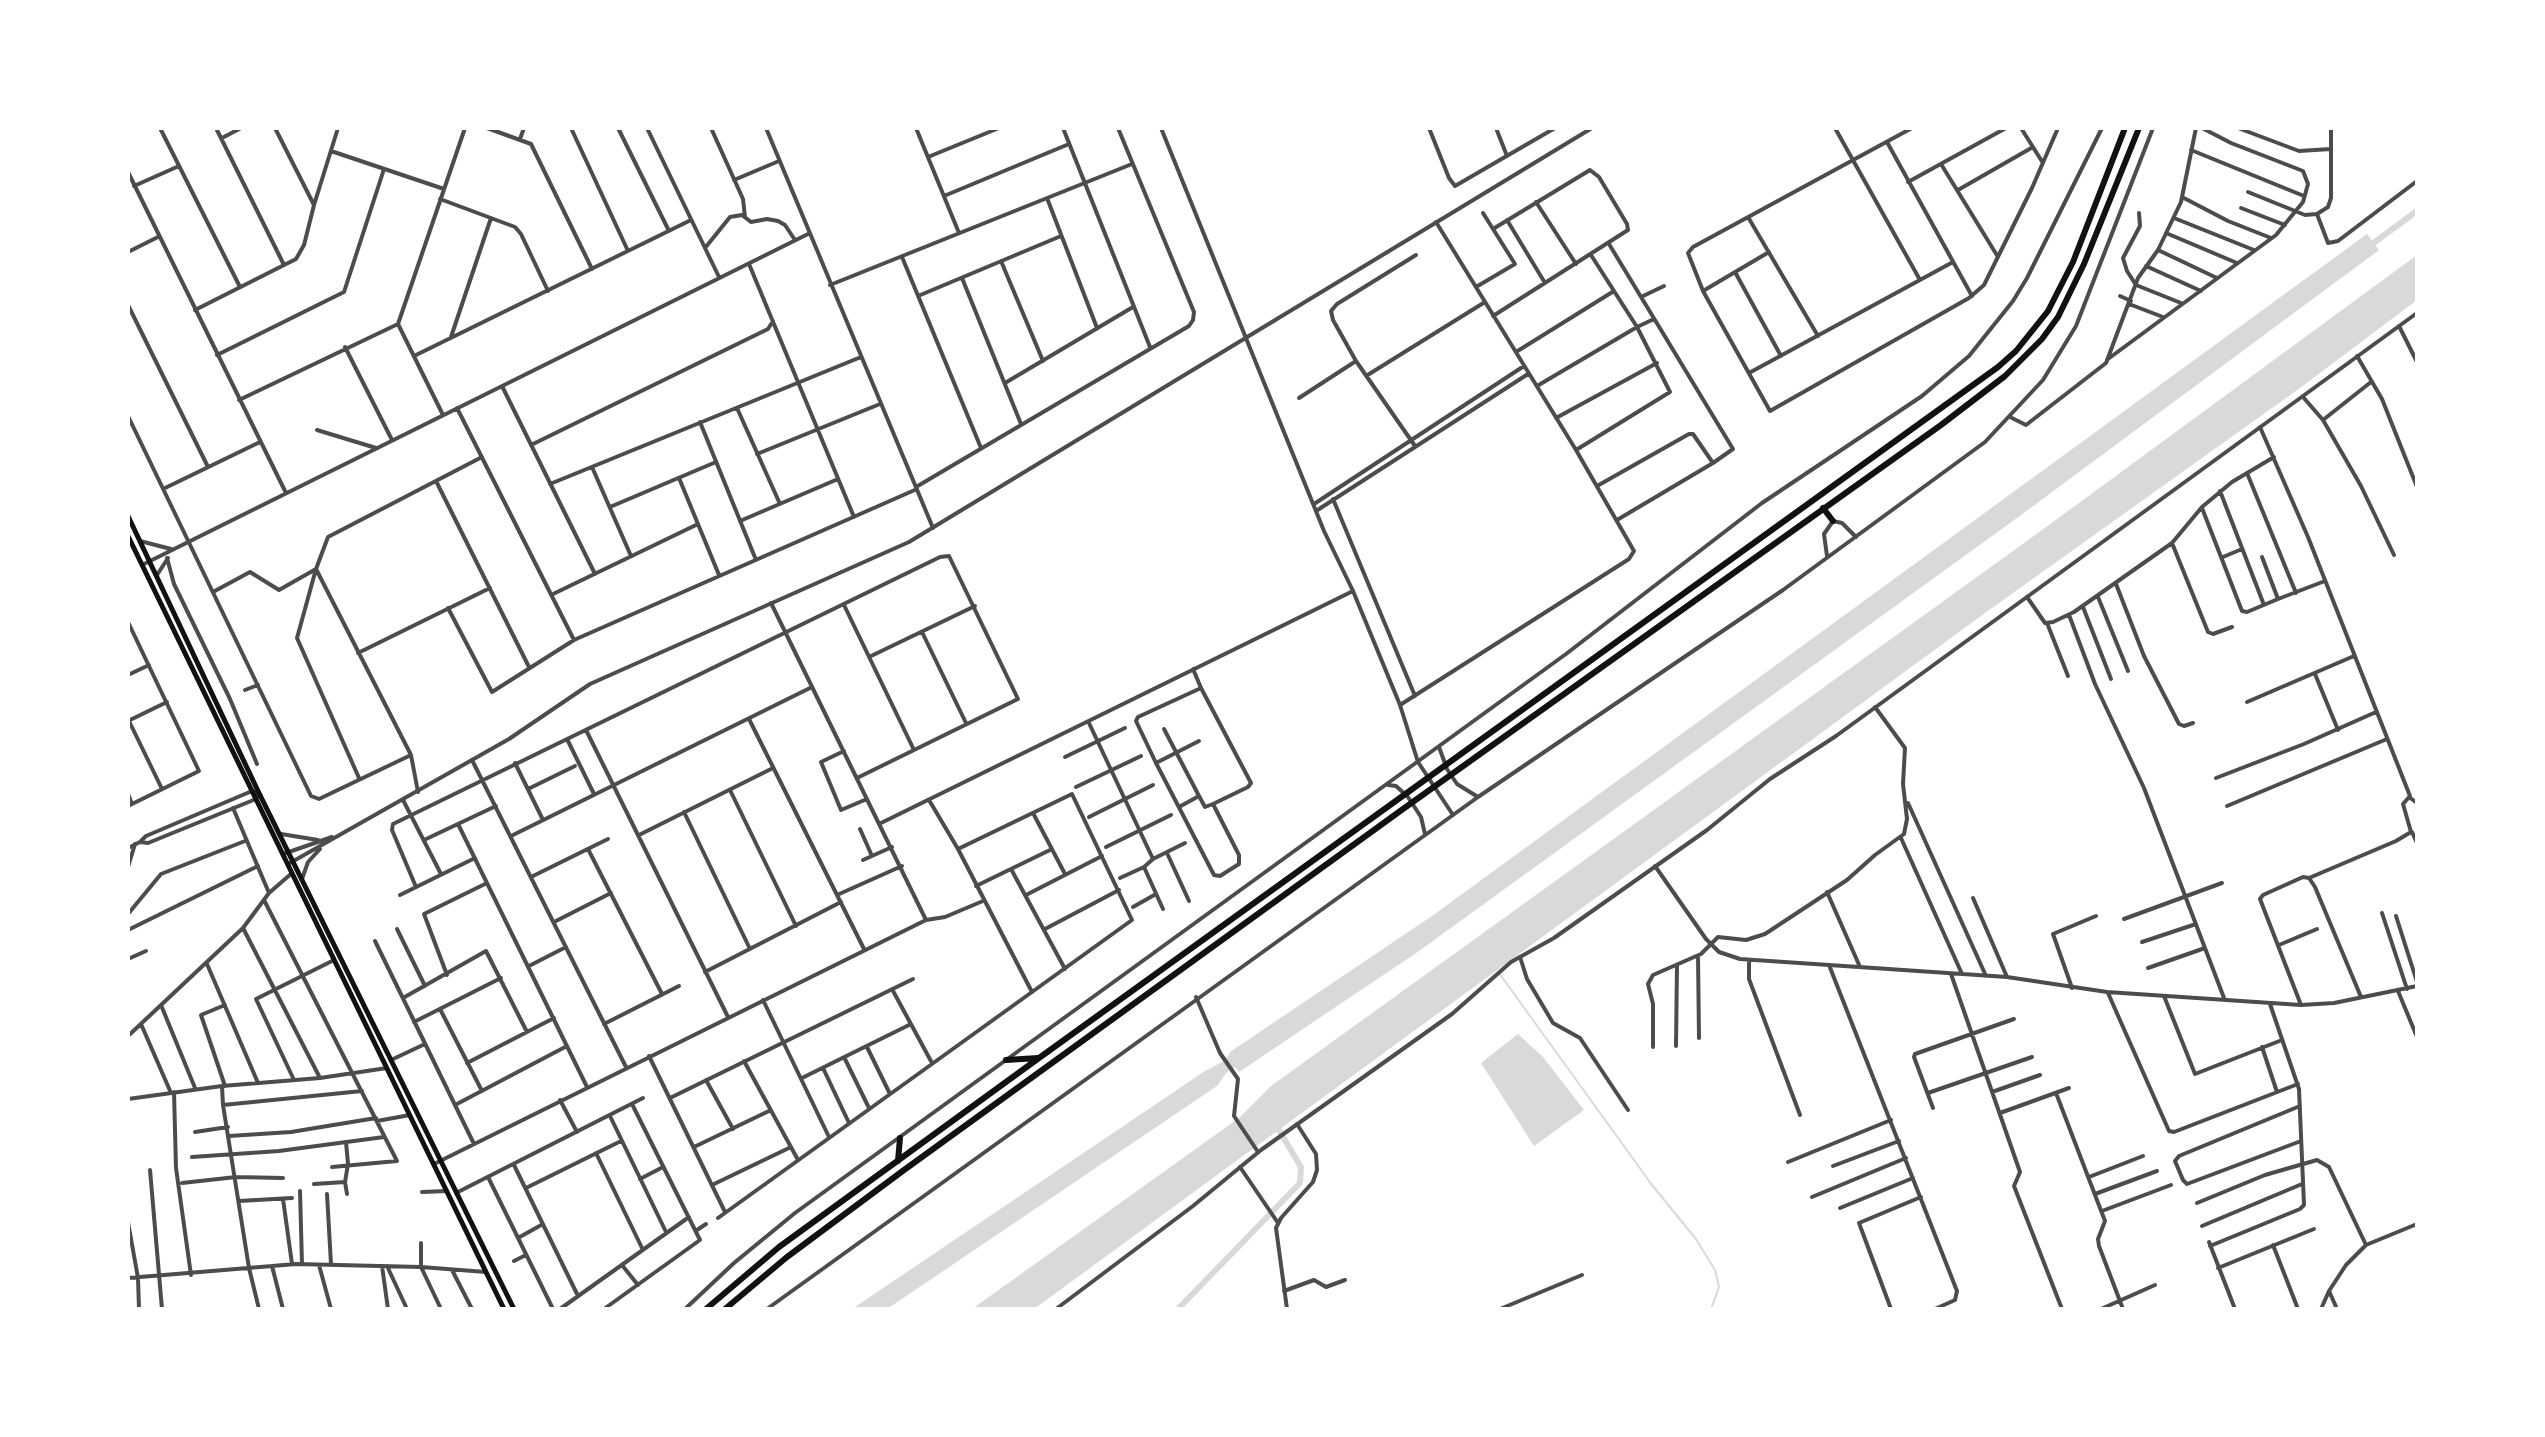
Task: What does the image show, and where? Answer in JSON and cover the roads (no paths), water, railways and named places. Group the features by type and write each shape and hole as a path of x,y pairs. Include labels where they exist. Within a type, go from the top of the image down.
{"highway":[{"path":"706,1309 779,1247 1998,367 2016,351 2048,311 2073,262 2125,128"},
{"path":"725,1309 787,1257 892,1179 2005,376 2042,339 2058,317 2084,264 2139,128"},
{"path":"1823,508 1833,521"},
{"path":"1006,1060 1039,1058"},
{"path":"898,1161 900,1138"}],"main road":[{"path":"128,516 256,794 281,834 286,853"},
{"path":"128,536 391,1060 447,1191 504,1309"},
{"path":"291,863 292,873 410,1115 456,1193 514,1309"}],"street":[{"path":"160,128 240,287"},
{"path":"216,128 284,265"},
{"path":"221,138 241,128"},
{"path":"275,128 314,205"},
{"path":"195,310 296,259 304,245 338,128"},
{"path":"443,415 398,324 465,128"},
{"path":"487,128 531,144 592,269"},
{"path":"520,139 524,128"},
{"path":"571,128 628,251"},
{"path":"618,128 669,231"},
{"path":"647,128 720,278"},
{"path":"711,128 743,199 745,217"},
{"path":"766,128 933,528"},
{"path":"916,128 959,234"},
{"path":"928,157 999,128"},
{"path":"1063,128 1150,347"},
{"path":"448,608 492,692 574,640 916,488 1189,326 1194,312 1118,128"},
{"path":"1161,128 1316,511 1400,705 1418,762 1453,815"},
{"path":"1429,128 1455,186 1555,128"},
{"path":"1496,128 1507,156"},
{"path":"286,853 335,837 418,792 509,739 590,684 909,542 1592,128"},
{"path":"1835,128 1920,280"},
{"path":"1912,128 1693,247 1688,253 1703,291 1770,411 1972,296 1984,285 2058,128"},
{"path":"1908,182 2006,128"},
{"path":"2021,128 2043,163"},
{"path":"685,1309 734,1263 795,1213 1388,785 1566,654 1762,503 1922,396 1969,356 1999,322 2027,278 2102,128"},
{"path":"767,1309 1196,997 1478,797 1783,590 1985,442 2043,380 2076,326 2153,128"},
{"path":"2108,359 2136,285 2174,218 2182,197 2196,128"},
{"path":"2010,417 2026,425 2181,303 2271,238 2297,212 2308,184 2303,171 2231,143 2202,128"},
{"path":"2238,128 2299,151 2331,149"},
{"path":"2248,192 2305,215 2317,214 2330,204 2331,128"},
{"path":"1887,142 1972,296"},
{"path":"944,196 1069,144"},
{"path":"1958,190 2033,147"},
{"path":"2191,150 2304,196"},
{"path":"331,151 444,189"},
{"path":"734,180 779,161"},
{"path":"830,285 1132,164"},
{"path":"1941,164 1998,257"},
{"path":"134,186 179,166"},
{"path":"217,355 344,292 384,169"},
{"path":"128,172 286,493"},
{"path":"1493,229 1585,172 1594,172 1627,224 1625,234 1493,316"},
{"path":"2317,214 2324,237 2328,243 2333,243 2417,181"},
{"path":"2182,197 2228,221 2271,238"},
{"path":"1047,198 1097,328"},
{"path":"440,199 515,227 548,291"},
{"path":"1536,202 1576,264"},
{"path":"2241,208 2285,225"},
{"path":"1476,287 1515,264 1483,213"},
{"path":"2139,213 2140,226 2123,258 2127,271 2136,285 2181,303"},
{"path":"705,248 730,217 745,217 751,222 767,219 778,221 785,225 795,240"},
{"path":"1748,217 1818,336"},
{"path":"450,339 491,218"},
{"path":"2174,218 2254,250"},
{"path":"414,356 691,220"},
{"path":"1507,220 1545,283"},
{"path":"1400,705 1629,559 1634,548 1436,222"},
{"path":"2166,233 2237,263"},
{"path":"142,565 808,234"},
{"path":"918,296 1061,236"},
{"path":"128,252 159,237"},
{"path":"1609,244 1732,445 1731,452 1617,520"},
{"path":"2158,250 2217,278"},
{"path":"1703,291 1769,252"},
{"path":"1415,446 1356,361 1331,311 1337,304 1416,255"},
{"path":"1576,450 1670,392 1637,327 1591,255"},
{"path":"902,257 981,448"},
{"path":"1001,261 1043,361"},
{"path":"1749,373 1953,262"},
{"path":"749,263 854,517"},
{"path":"2146,266 2201,291"},
{"path":"1735,272 1781,356"},
{"path":"962,278 1021,424"},
{"path":"1641,297 1664,286"},
{"path":"1516,352 1614,291"},
{"path":"2120,296 2163,317"},
{"path":"1366,376 1485,302"},
{"path":"128,305 208,467"},
{"path":"1005,383 1134,306"},
{"path":"1056,1309 1165,1228 1258,1152 1452,1014 1511,962 1554,938 1723,818 1763,784 1875,707 2417,313"},
{"path":"1537,386 1654,319"},
{"path":"531,445 768,329 773,321"},
{"path":"239,400 398,324"},
{"path":"2399,326 2417,362"},
{"path":"345,347 392,440"},
{"path":"2357,356 2387,409 2417,487"},
{"path":"550,484 861,357"},
{"path":"1299,398 1356,361"},
{"path":"1556,418 1657,363"},
{"path":"1316,511 1332,496 1524,366"},
{"path":"1314,504 1415,446 1528,374"},
{"path":"2323,420 2372,381"},
{"path":"502,386 595,574"},
{"path":"2303,397 2323,420 2365,494 2394,555"},
{"path":"757,454 880,404"},
{"path":"737,407 780,504"},
{"path":"457,408 574,640"},
{"path":"128,416 311,796 319,799 411,755"},
{"path":"700,422 756,560"},
{"path":"2260,427 2325,581 2409,797 2417,803"},
{"path":"317,430 376,448"},
{"path":"1596,486 1689,434 1696,437 1713,463"},
{"path":"163,489 260,442"},
{"path":"359,778 297,638 328,537 482,457"},
{"path":"2047,623 2083,607 2172,543 2220,491 2274,457"},
{"path":"610,507 716,462"},
{"path":"592,467 632,556"},
{"path":"2247,472 2296,593"},
{"path":"679,478 720,576"},
{"path":"740,521 838,479"},
{"path":"436,481 529,667"},
{"path":"2220,491 2264,605"},
{"path":"1332,496 1415,696"},
{"path":"2202,507 2242,611 2247,612 2325,581"},
{"path":"1827,556 1824,534 1833,521 1842,523 1856,537"},
{"path":"551,595 698,524"},
{"path":"140,541 173,549"},
{"path":"2172,543 2208,632 2213,634 2232,627"},
{"path":"157,575 173,549"},
{"path":"2223,557 2242,549"},
{"path":"416,887 392,830 393,824 940,557 949,556 1019,697 857,778"},
{"path":"2262,557 2278,599"},
{"path":"167,558 174,584 230,699 257,764"},
{"path":"213,592 250,572 279,590 316,569"},
{"path":"316,569 411,755 418,792"},
{"path":"2116,583 2144,656 2179,724 2193,723"},
{"path":"358,653 490,588"},
{"path":"879,824 1353,591"},
{"path":"2027,597 2041,620 2047,623 2068,676"},
{"path":"2098,597 2128,671"},
{"path":"771,603 926,920"},
{"path":"844,605 914,750"},
{"path":"869,657 975,606"},
{"path":"2083,607 2111,679"},
{"path":"2069,615 2095,684 2144,788 2225,999"},
{"path":"128,622 199,771 130,805 128,794"},
{"path":"922,632 967,724"},
{"path":"2247,702 2354,656"},
{"path":"128,675 149,665"},
{"path":"1164,729 1205,807 1251,783 1193,669"},
{"path":"2315,674 2338,730"},
{"path":"245,690 258,685"},
{"path":"511,836 812,687"},
{"path":"1201,688 1136,719 1214,875 1218,877 1239,864 1241,859 1213,804"},
{"path":"162,789 129,721 167,702"},
{"path":"1875,707 1905,748 1907,819 1901,838 1962,974"},
{"path":"2216,778 2376,712"},
{"path":"749,719 865,950"},
{"path":"1089,722 1153,859"},
{"path":"1065,757 1125,728"},
{"path":"586,730 728,1017"},
{"path":"567,739 594,795"},
{"path":"2227,806 2387,739"},
{"path":"1156,763 1199,741"},
{"path":"1439,747 1447,769 1457,784 1478,797"},
{"path":"844,751 821,762 841,810 867,799"},
{"path":"1076,787 1141,756"},
{"path":"472,760 626,1067"},
{"path":"515,763 543,820"},
{"path":"528,789 575,766"},
{"path":"639,835 774,768"},
{"path":"1089,817 1153,785"},
{"path":"1388,785 1396,786 1408,797 1421,817 1426,835"},
{"path":"730,790 796,926"},
{"path":"138,843 148,843 233,808 256,794"},
{"path":"128,848 146,836 256,794"},
{"path":"718,1218 1131,922 1132,916 1072,794 958,849"},
{"path":"1179,807 1199,796"},
{"path":"1905,796 1986,976"},
{"path":"2409,797 2403,804 2417,843"},
{"path":"403,800 441,874"},
{"path":"929,800 1032,992"},
{"path":"424,840 496,806"},
{"path":"233,808 269,893"},
{"path":"684,812 750,949"},
{"path":"1033,813 1065,874"},
{"path":"1106,847 1171,815"},
{"path":"458,824 587,1087"},
{"path":"860,829 872,856"},
{"path":"2301,1005 2261,903 2261,896 2396,841 2411,830"},
{"path":"281,834 323,842"},
{"path":"1653,1047 1653,1004 1649,981 1653,975 1698,956 1708,942 1720,937 1755,939 1855,874 1882,849 1901,838"},
{"path":"531,877 608,839"},
{"path":"128,914 161,874 245,841"},
{"path":"291,863 323,842"},
{"path":"302,879 308,862 323,842"},
{"path":"128,867 138,843"},
{"path":"1120,878 1185,843"},
{"path":"863,860 892,847"},
{"path":"588,849 662,994"},
{"path":"976,886 1052,849"},
{"path":"1167,853 1189,901"},
{"path":"1026,895 1103,856"},
{"path":"400,895 475,858"},
{"path":"128,930 258,866"},
{"path":"837,895 902,866"},
{"path":"1655,866 1708,942 1728,957 2007,977 2107,992 2270,1004 2301,1005 2361,997 2407,989 2417,984 2396,916"},
{"path":"1144,867 1163,909"},
{"path":"1011,869 1065,969"},
{"path":"128,1036 243,928 269,893 292,873"},
{"path":"2309,878 2361,997"},
{"path":"447,975 424,914 487,883"},
{"path":"2124,919 2222,883"},
{"path":"1045,929 1119,890"},
{"path":"1827,892 1860,967"},
{"path":"554,922 611,893"},
{"path":"1133,907 1156,894"},
{"path":"1973,898 2007,977"},
{"path":"264,900 397,1161 332,1167"},
{"path":"437,1162 926,920 945,917 983,901"},
{"path":"705,972 841,902"},
{"path":"2382,913 2407,989"},
{"path":"2072,988 2053,934 2096,916"},
{"path":"2142,942 2196,924"},
{"path":"243,928 320,1078"},
{"path":"397,929 425,986"},
{"path":"2278,945 2317,929"},
{"path":"375,941 474,1144"},
{"path":"528,967 566,947"},
{"path":"2148,968 2205,948"},
{"path":"128,959 146,951"},
{"path":"402,998 486,951 527,1032"},
{"path":"1698,956 1699,1038"},
{"path":"1520,957 1533,990 1553,1023 1580,1038 1628,1110"},
{"path":"294,1080 255,1002 258,996 334,960"},
{"path":"1749,960 1749,979 1800,1115"},
{"path":"207,963 258,1083"},
{"path":"1676,1046 1677,965"},
{"path":"1829,965 1957,1291 1955,1300 1935,1309"},
{"path":"1951,974 2021,1174 2014,1186 2062,1309"},
{"path":"414,1022 501,978"},
{"path":"670,1098 913,979"},
{"path":"604,1024 679,986"},
{"path":"892,989 932,1063"},
{"path":"2398,991 2417,1037"},
{"path":"2107,992 2169,1131 2174,1132 2298,1084"},
{"path":"2164,995 2195,1074 2282,1040"},
{"path":"1196,997 1220,1053 1238,1079 1234,1116 1258,1152"},
{"path":"763,1000 829,1137"},
{"path":"2235,1309 2209,1244 2300,1209 2304,1202 2298,1084 2270,1004"},
{"path":"161,1005 195,1089"},
{"path":"225,1005 201,1015 224,1086 223,1105 249,1268 259,1309"},
{"path":"440,1009 482,1091"},
{"path":"467,1063 554,1018"},
{"path":"1933,1108 1915,1054 2014,1019"},
{"path":"141,1024 172,1092 176,1168 191,1275"},
{"path":"802,1079 911,1024"},
{"path":"391,1060 425,1044"},
{"path":"455,1105 567,1046"},
{"path":"867,1047 890,1094"},
{"path":"2262,1047 2277,1092"},
{"path":"649,1056 725,1212"},
{"path":"844,1057 869,1108"},
{"path":"1927,1093 2032,1057"},
{"path":"744,1061 798,1160"},
{"path":"128,1099 387,1068"},
{"path":"823,1068 849,1123"},
{"path":"1992,1092 2040,1075"},
{"path":"706,1080 733,1129"},
{"path":"2000,1113 2069,1088"},
{"path":"223,1105 362,1091"},
{"path":"2056,1093 2102,1211 2106,1224 2098,1239 2099,1246 2123,1309"},
{"path":"456,1193 643,1098"},
{"path":"560,1100 577,1132"},
{"path":"604,1309 700,1240 632,1104"},
{"path":"2300,1106 2179,1156 2175,1161 2187,1184 2301,1141"},
{"path":"694,1147 771,1110"},
{"path":"229,1136 291,1132 410,1115"},
{"path":"610,1116 666,1232"},
{"path":"1788,1162 1891,1120"},
{"path":"1287,1309 1276,1232 1278,1223 1313,1182 1317,1170 1316,1154 1297,1124"},
{"path":"195,1132 228,1127"},
{"path":"192,1157 279,1151 385,1137"},
{"path":"526,1189 621,1141"},
{"path":"1833,1166 1899,1141"},
{"path":"346,1142 347,1194"},
{"path":"712,1185 791,1147"},
{"path":"596,1153 642,1249"},
{"path":"2089,1177 2143,1156"},
{"path":"1812,1197 1906,1158"},
{"path":"2197,1203 2301,1162 2317,1160 2329,1167 2366,1245"},
{"path":"513,1164 578,1296"},
{"path":"640,1179 663,1167"},
{"path":"1240,1167 1278,1223"},
{"path":"150,1170 162,1309"},
{"path":"2095,1194 2157,1171"},
{"path":"182,1183 236,1177 283,1178"},
{"path":"488,1177 553,1309"},
{"path":"1840,1208 1913,1178"},
{"path":"314,1184 345,1182"},
{"path":"2202,1226 2302,1184"},
{"path":"2102,1211 2171,1185"},
{"path":"300,1191 302,1264"},
{"path":"422,1192 447,1191"},
{"path":"327,1194 331,1264"},
{"path":"1891,1309 1859,1223 1921,1197"},
{"path":"239,1201 292,1198"},
{"path":"283,1199 292,1264"},
{"path":"560,1309 689,1217"},
{"path":"128,1222 129,1246 138,1278 139,1309"},
{"path":"518,1238 543,1224"},
{"path":"697,1230 706,1224"},
{"path":"2321,1309 2346,1265 2366,1245 2417,1224"},
{"path":"2218,1268 2314,1229"},
{"path":"421,1243 421,1267 441,1309"},
{"path":"2273,1245 2298,1309"},
{"path":"514,1261 526,1255"},
{"path":"128,1278 292,1264 486,1272"},
{"path":"319,1264 331,1309"},
{"path":"622,1265 638,1285"},
{"path":"272,1266 283,1309"},
{"path":"384,1266 388,1309"},
{"path":"384,1266 407,1309"},
{"path":"452,1270 472,1309"},
{"path":"1500,1309 1582,1275"},
{"path":"1284,1291 1314,1280 1326,1287 1345,1280"},
{"path":"2101,1309 2155,1285"},
{"path":"2329,1291 2337,1309"}],"waterway":[{"path":"2368,247 2417,211"},
{"path":"1499,973 1652,1185 1696,1239 1715,1270 1719,1287 1711,1309"},
{"path":"1178,1309 1300,1183 1301,1167 1274,1122"}]}
